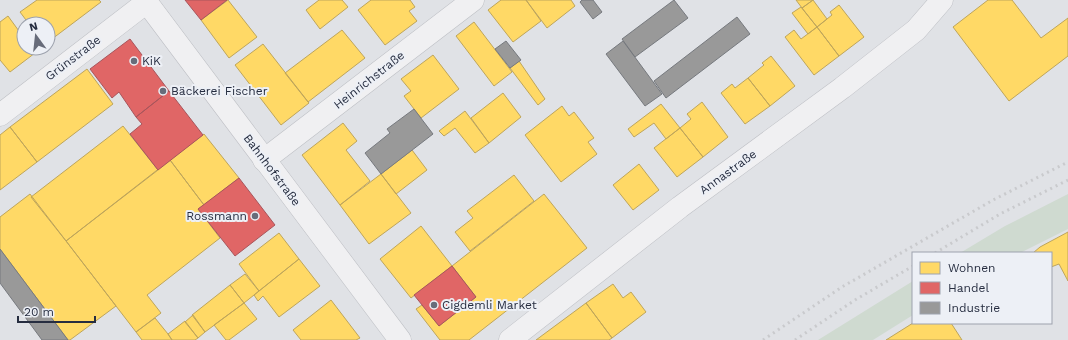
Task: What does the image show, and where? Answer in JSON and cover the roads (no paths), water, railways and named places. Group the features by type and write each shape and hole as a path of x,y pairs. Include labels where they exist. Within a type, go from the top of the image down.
{"street":[{"name":"Heinrichstraße","path":"264,160 473,0"},
{"name":"Annastraße","path":"510,340 680,207 842,88 916,30 942,0"},
{"name":"Bahnhofstraße","path":"146,1 400,340"},
{"name":"Grünstraße","path":"0,114 146,1"}],"railway":[{"path":"763,340 842,287 993,200 1068,162"},
{"path":"937,252 1000,214 1068,180"},
{"path":"795,340 855,300 912,267"}],"place":[{"name":"KiK","path":"134,61"},
{"name":"Bäckerei Fischer","path":"163,91"},
{"name":"Rossmann","path":"255,216"},
{"name":"Cigdemli Market","path":"434,305"}]}
